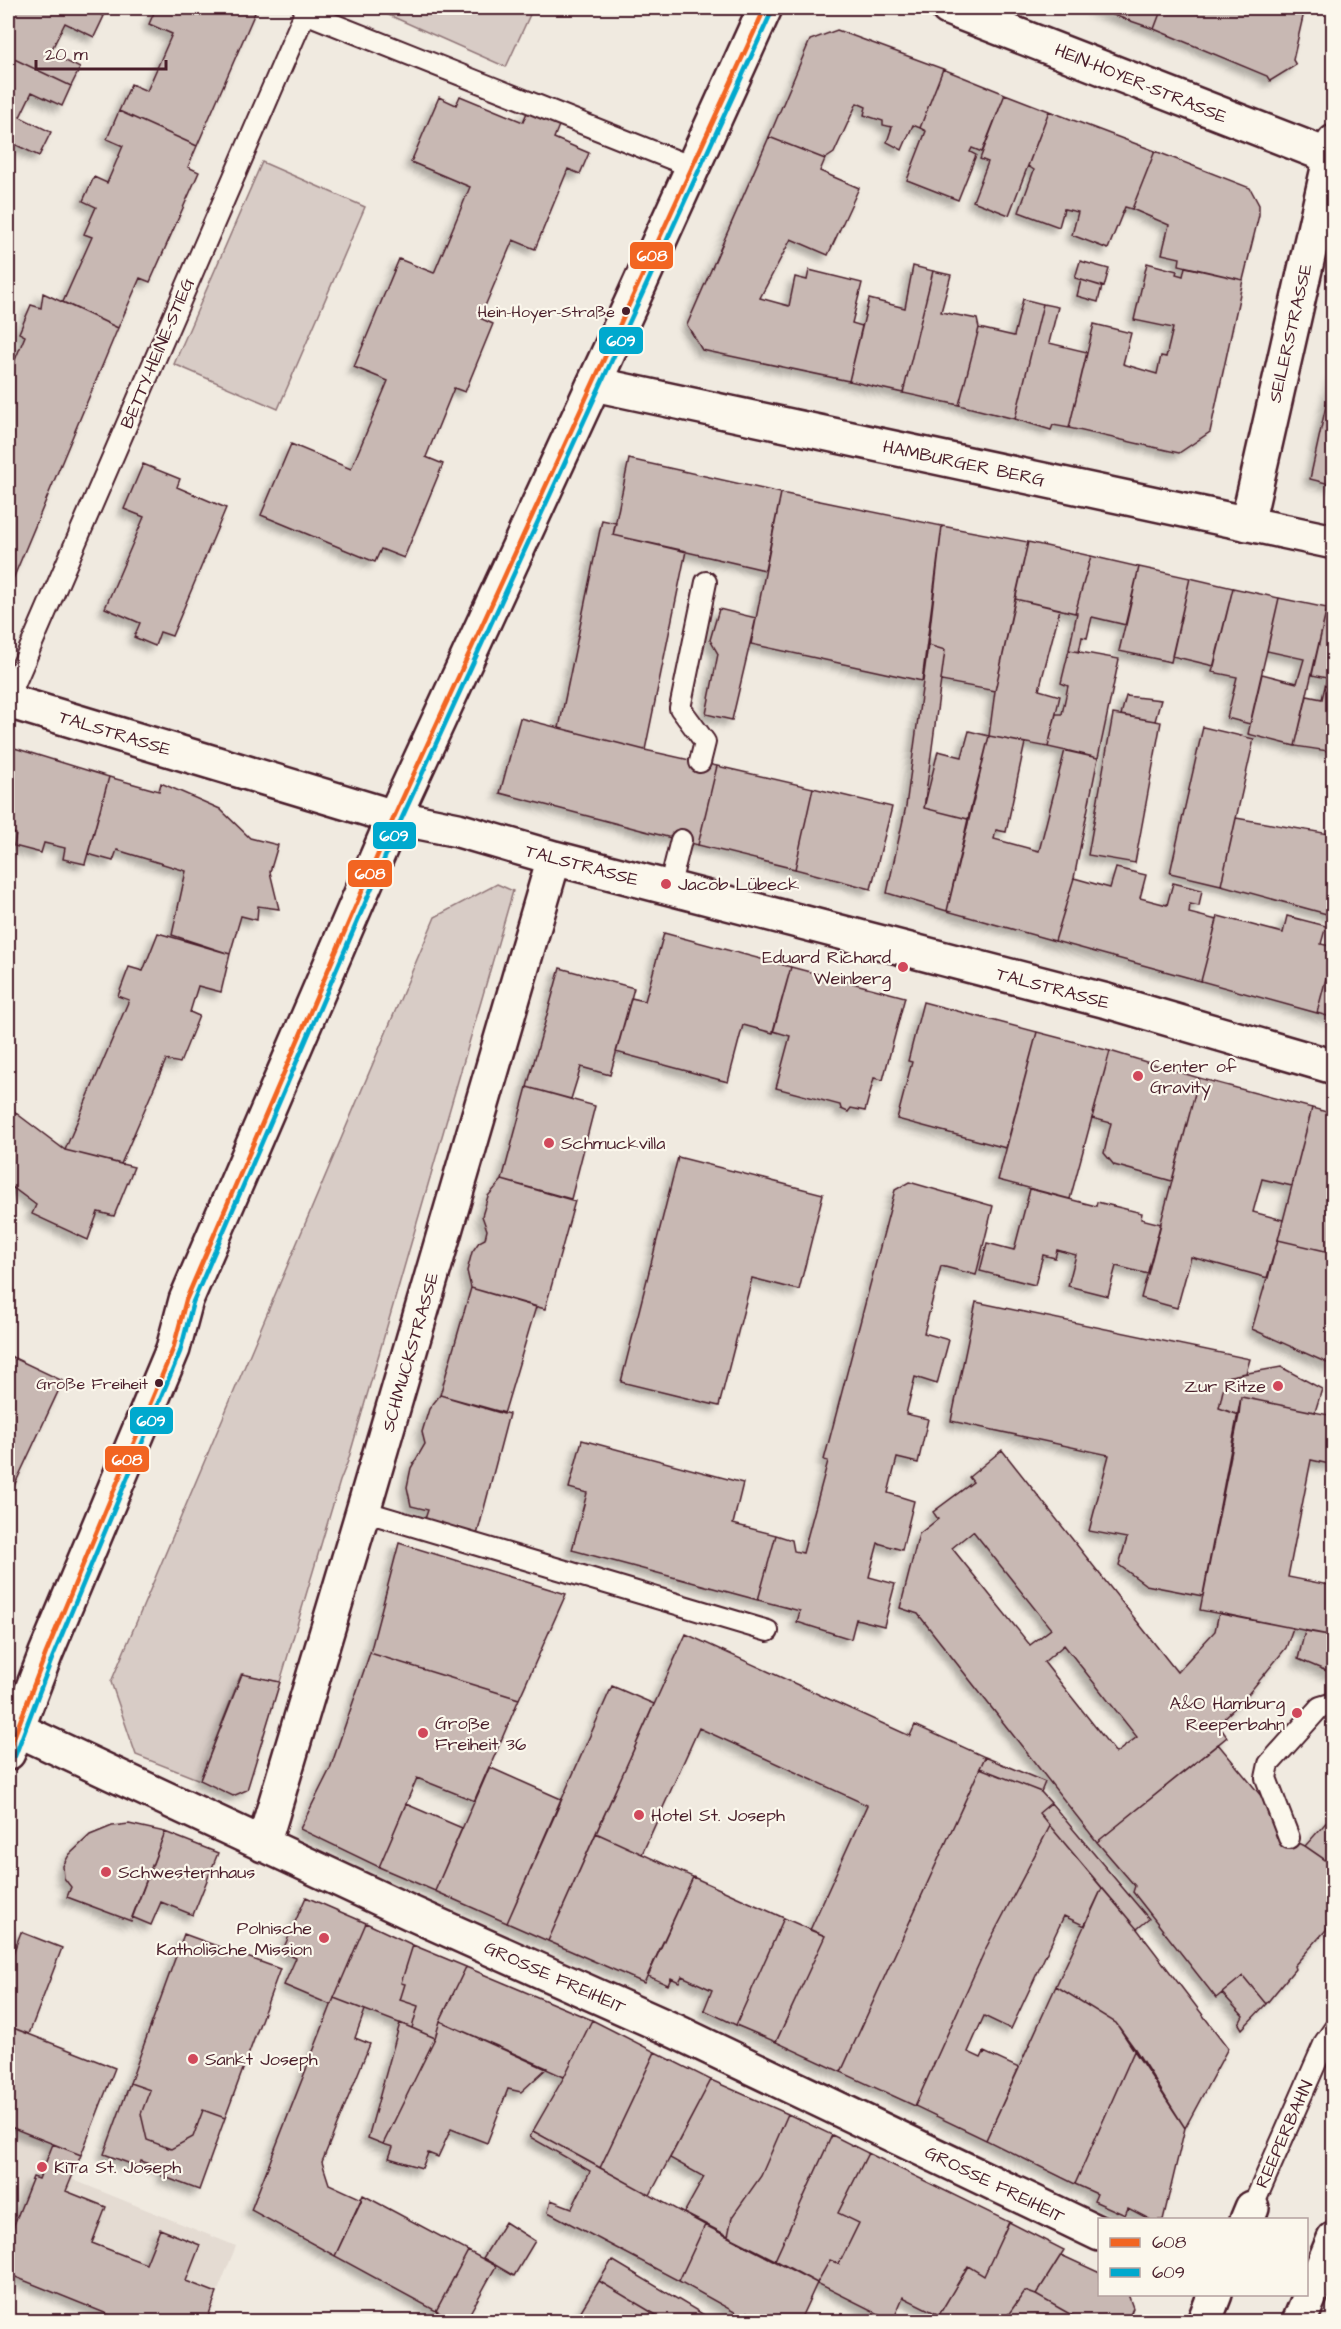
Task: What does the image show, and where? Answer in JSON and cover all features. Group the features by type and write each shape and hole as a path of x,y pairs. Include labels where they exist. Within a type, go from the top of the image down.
{"street":[{"path":"10,1736 173,1349 186,1300 394,817 765,8"},
{"name":"HEIN-HOYER-STRASSE","path":"948,8 1332,153"},
{"name":"SEILERSTRASSE","path":"1247,524 1332,153"},
{"name":"HAMBURGER BERG","path":"594,384 1334,542"},
{"name":"TALSTRASSE","path":"8,700 394,817 458,830 554,858 1107,1001 1334,1067"},
{"name":"SCHMUCKSTRASSE","path":"263,1845 554,858"},
{"name":"GROSSE FREIHEIT","path":"10,1736 263,1845 673,2030 1098,2233"},
{"path":"1299,2322 1334,2239"},
{"path":"1204,2322 1215,2296"}],"lane":[{"path":"306,10 692,168"},
{"name":"BETTY-HEINE-STIEG","path":"8,700 306,10"},
{"path":"700,762 705,742 680,708 706,582"},
{"path":"669,888 681,840"},
{"path":"363,1511 768,1630"},
{"path":"1289,1838 1266,1778 1269,1764 1320,1707 1334,1705"},
{"name":"REEPERBAHN","path":"1250,2214 1307,2082 1334,2029"}],"shaded area":[{"path":"373,8 533,8 506,67"},
{"path":"262,162 365,207 278,409 174,364"},
{"path":"497,884 513,891 348,1461 280,1682 241,1674 200,1780 136,1755 111,1682 435,917"},
{"name":"KiTa St. Joseph","path":"8,2026 115,2068 71,2179 236,2246 217,2293 127,2322 8,2274 8,2240 17,2217 8,2214"}],"building":[{"path":"9,8 86,8 104,16 94,37 65,23 50,53 80,68 71,86 8,56"},
{"path":"156,8 257,8 197,146 119,111 131,84 147,91 172,34 149,24"},
{"path":"1093,8 1162,8 1154,29"},
{"path":"1162,8 1305,8 1293,60 1296,65 1270,81 1267,76 1154,29"},
{"path":"837,30 943,69 920,128 913,125 902,150 887,142 892,127 883,125 883,121 864,115 866,107 857,103 834,153 825,159 769,137 810,40"},
{"path":"8,56 71,86 62,106 32,92 20,117 51,132 39,156 8,141"},
{"path":"943,69 1005,94 982,152 972,148 970,152 976,155 958,200 907,180 926,131 920,128"},
{"path":"1005,94 1049,111 1009,215 973,201 988,162 980,159"},
{"path":"460,96 523,122 528,110 560,123 554,138 589,153 580,174 568,169 535,249 513,240 480,318 493,324 465,392 454,388 426,457 443,464 404,558 381,549 375,562 261,515 291,444 351,469 388,381 354,367 399,259 434,273 470,187 411,162 439,97 456,105"},
{"path":"119,111 197,146 188,167 199,172 150,282 140,278 118,328 63,302 92,237 84,234 96,207 83,201 94,177 107,183 123,146 107,139"},
{"path":"1049,111 1155,151 1132,209 1125,207 1108,249 1072,235 1078,212 1064,209 1059,227 1019,212 1034,170 1028,166"},
{"path":"769,137 825,159 820,171 859,188 828,255 791,239 760,298 789,306 795,277 807,280 809,270 862,283 852,323 862,326 849,381 702,350 687,325"},
{"path":"1155,151 1250,188 1259,205 1259,215 1243,280 1179,265 1180,258 1162,254 1169,225 1132,209"},
{"path":"1080,261 1109,269 1104,287 1075,278"},
{"path":"1147,263 1177,271 1176,274 1183,276 1185,267 1243,280 1210,432 1179,453 1069,428 1094,324 1131,333 1123,364 1157,374 1161,356 1166,357 1173,328 1134,320"},
{"path":"913,266 933,271 903,393 849,381 869,299 905,308"},
{"path":"933,271 951,275 941,312 977,319 979,328 959,405 903,393"},
{"path":"1081,280 1102,286 1098,302 1077,296"},
{"path":"43,293 118,328 8,591 8,365 12,367 25,336 19,333 31,305 41,308"},
{"path":"1023,299 1043,304 1015,419 959,405 979,328 1014,336"},
{"path":"1043,304 1058,307 1049,343 1087,352 1069,428 1053,425 1051,430 1015,419"},
{"path":"1334,374 1334,403 1327,401"},
{"path":"1327,401 1334,403 1334,485 1310,479"},
{"path":"629,459 781,493 765,570 613,535"},
{"path":"143,464 180,479 177,487 226,508 172,636 160,632 155,646 134,637 140,623 105,608 144,517 124,509"},
{"path":"781,493 942,526 922,681 751,644"},
{"path":"602,520 616,523 613,535 686,551 645,750 559,728"},
{"path":"942,526 1028,542 995,691 941,681 945,650 928,645"},
{"path":"1028,542 1091,556 1075,613 1015,599"},
{"path":"1091,556 1139,567 1126,625 1092,617 1087,638 1082,637 1079,652 1069,650 1077,613 1075,613"},
{"path":"1139,567 1190,578 1171,662 1119,651"},
{"path":"1190,578 1233,588 1214,666 1172,656"},
{"path":"1233,588 1279,598 1250,724 1227,718 1237,677 1212,672"},
{"path":"1279,598 1327,608 1295,746 1248,734 1262,674 1297,683 1304,659 1267,651"},
{"path":"1015,599 1060,609 1039,690 1060,696 1048,747 989,736 995,691"},
{"path":"1327,608 1334,609 1334,752 1295,746 1307,696 1322,699 1327,678 1312,675"},
{"path":"719,609 756,618 732,720 706,714 718,654 710,640"},
{"path":"928,645 945,650 924,808 968,819 947,911 887,893 906,806"},
{"path":"1069,650 1119,659 1098,758 1048,747 1056,714 1062,714 1068,686 1061,683"},
{"path":"1126,696 1161,700 1155,721 1121,715"},
{"path":"1113,714 1161,722 1135,863 1088,855"},
{"path":"520,718 717,766 698,845 500,793"},
{"path":"1203,727 1254,739 1221,885 1170,873"},
{"path":"969,731 989,736 968,819 924,808 938,751 962,757"},
{"path":"989,736 1025,743 1006,832 996,830 994,839 1039,851 1065,750 1098,758 1074,878 1055,941 947,911"},
{"path":"8,746 109,777 85,864 63,859 65,848 44,843 41,853 14,846 16,834 8,831"},
{"path":"717,766 813,788 795,869 698,845"},
{"path":"109,777 159,791 161,783 220,809 250,838 278,845 270,872 279,909 258,906 257,920 241,916 230,954 172,935 186,871 117,850 113,861 88,854"},
{"path":"813,788 892,807 871,889 795,869"},
{"path":"1236,818 1329,834 1331,828 1334,828 1334,916 1221,885"},
{"path":"1116,868 1146,875 1140,898 1167,905 1173,883 1202,890 1199,906 1190,904 1189,913 1217,920 1201,981 1055,941 1074,878 1110,888"},
{"path":"1218,916 1283,933 1287,916 1326,926 1321,944 1334,947 1317,1013 1201,981"},
{"path":"158,933 230,954 221,992 198,986 190,1012 199,1016 180,1063 166,1060 121,1164 65,1150 129,1000 118,996 129,967 143,971"},
{"path":"664,933 791,967 773,1033 743,1025 728,1082 616,1052 631,998 645,1001"},
{"path":"1334,947 1334,1018 1317,1013"},
{"path":"791,967 905,997 883,1080 874,1078 865,1111 851,1108 848,1112 841,1109 840,1105 776,1088 790,1036 773,1031"},
{"path":"560,968 634,988 610,1075 581,1067 571,1099 527,1087"},
{"path":"923,1002 1037,1032 1006,1148 897,1119 912,1062 908,1061"},
{"path":"1037,1032 1110,1051 1070,1199 998,1180"},
{"path":"1110,1051 1199,1078 1172,1181 1114,1165 1104,1153 1111,1123 1092,1118"},
{"path":"1199,1078 1312,1108 1292,1186 1262,1179 1253,1212 1283,1220 1268,1278 1191,1257 1177,1308 1141,1298"},
{"name":"Schmuckvilla","path":"527,1087 595,1106 571,1199 502,1180"},
{"path":"8,1107 65,1150 134,1167 114,1216 98,1212 88,1240 32,1214 36,1205 8,1184"},
{"path":"1312,1108 1334,1114 1334,1253 1278,1240"},
{"path":"678,1157 823,1194 799,1290 752,1278 719,1406 621,1382"},
{"path":"502,1180 575,1201 545,1309 471,1288 467,1271 472,1252 479,1242 485,1239 487,1230 482,1216 488,1196"},
{"path":"909,1182 993,1206 976,1275 941,1266 924,1333 949,1340 937,1384 915,1377 906,1414 928,1419 918,1463 897,1458 888,1493 914,1501 902,1550 878,1543 869,1577 895,1584 884,1626 856,1619 851,1639 797,1622 800,1611 758,1600 776,1535 792,1540 794,1551 803,1553 828,1461 824,1460 895,1190"},
{"path":"1030,1189 1096,1206 1097,1202 1142,1213 1141,1219 1161,1224 1148,1274 1116,1266 1108,1296 1068,1286 1076,1255 1057,1250 1055,1258 1043,1255 1035,1285 980,1271 987,1243 1014,1250"},
{"path":"1278,1240 1334,1253 1334,1366 1252,1329"},
{"path":"471,1288 536,1307 504,1414 440,1395"},
{"path":"976,1302 1250,1359 1246,1373 1226,1377 1219,1408 1239,1415 1203,1596 1146,1585 1119,1565 1127,1538 1089,1531 1109,1455 951,1421"},
{"path":"8,1355 63,1381 8,1499"},
{"path":"1281,1367 1322,1389 1315,1412 1241,1397 1239,1415 1219,1408 1226,1377"},
{"path":"440,1395 509,1414 477,1535 425,1519 428,1510 411,1506 407,1487 411,1468 425,1444 422,1432 429,1409"},
{"path":"1241,1397 1334,1416 1334,1465 1311,1460 1288,1577 1334,1586 1334,1636 1200,1610"},
{"path":"582,1440 743,1483 733,1524 776,1535 758,1600 572,1550 587,1493 569,1488"},
{"path":"1002,1450 1177,1672 1215,1631 1219,1613 1293,1628 1286,1648 1245,1698 1218,1724 1227,1737 1097,1842 918,1614 900,1608 919,1534 938,1519 933,1512 973,1482 969,1477","holes":["973,1531 1051,1629 1030,1645 952,1548","1064,1645 1137,1737 1116,1753 1044,1662"]},
{"path":"399,1543 566,1594 519,1699 370,1653"},
{"path":"1305,1631 1334,1636 1334,1674 1298,1659"},
{"path":"686,1634 910,1736 915,1725 985,1757 841,2072 776,2042 825,1936 810,1930 867,1805 699,1728 642,1854 596,1833"},
{"name":"Große Freiheit 36","path":"370,1653 519,1699 475,1801 417,1778 379,1867 300,1829 330,1769"},
{"path":"242,1674 280,1682 247,1790 233,1796 200,1780"},
{"path":"612,1686 654,1704 548,1941 507,1923"},
{"path":"1218,1744 1277,1815 1289,1838 1334,1866 1334,1921 1294,1966 1295,1969 1266,2004 1243,1976 1216,1998 1133,1892 1135,1886 1097,1842"},
{"path":"985,1757 1045,1782 1041,1792 980,1768"},
{"path":"489,1767 561,1799 507,1923 435,1891"},
{"path":"980,1768 1041,1792 1051,1803 1039,1813 1050,1826 986,1948 915,2106 841,2072"},
{"path":"1051,1803 1149,1919 1137,1929 1039,1813"},
{"path":"406,1804 462,1828 435,1891 379,1867"},
{"path":"1331,1817 1334,1818 1334,1866 1305,1846"},
{"name":"Schwesternhaus","path":"129,1824 165,1832 131,1921 67,1897 71,1887 64,1878 63,1866 69,1855 90,1835 112,1826"},
{"path":"1050,1826 1102,1888 1085,1926 1064,1916 1011,2029 984,2016 968,2052 981,2058 984,2052 1019,2068 986,2140 915,2106 986,1948"},
{"path":"165,1832 218,1853 193,1915 161,1902 151,1925 132,1917"},
{"path":"596,1833 693,1877 644,1983 548,1941"},
{"path":"693,1877 784,1918 736,2025 704,2010 712,1990 682,1976 679,1982 671,1978 668,1985 648,1976"},
{"path":"1102,1888 1137,1929 1228,2048 1185,2128 1116,2023 1056,1986"},
{"name":"Polnische Katholische Mission","path":"306,1897 366,1923 331,2005 284,1985 296,1958 282,1952"},
{"path":"784,1918 825,1936 776,2042 736,2025"},
{"path":"366,1923 413,1945 401,1983 405,1984 400,2000 418,2006 412,2028 334,1998"},
{"path":"21,1932 62,1948 29,2034 8,2026 8,1967"},
{"name":"Sankt Joseph","path":"184,1934 280,1969 225,2118 203,2110 193,2137 171,2149 147,2140 141,2114 150,2090 130,2083"},
{"path":"413,1945 466,1967 440,2021 435,2038 412,2028 418,2006 400,2000 405,1984 401,1983"},
{"path":"466,1967 592,2020 564,2077 440,2021"},
{"path":"1243,1976 1266,2004 1242,2029 1239,2024 1243,2016 1222,1993"},
{"path":"1056,1986 1116,2023 1135,2049 1075,2184 986,2140"},
{"path":"334,1998 365,2010 355,2038 370,2044 322,2162 329,2184 362,2199 335,2256 251,2210"},
{"path":"592,2020 655,2052 600,2168 533,2131 564,2077"},
{"path":"440,2021 547,2068 521,2092 508,2089 487,2143 451,2129 438,2157 428,2153 422,2168 389,2158 393,2147 383,2144 435,2038"},
{"path":"400,2023 435,2038 383,2144 368,2138"},
{"path":"8,2026 115,2068 81,2155 8,2126"},
{"path":"1135,2049 1185,2128 1163,2218 1147,2218 1128,2208 1125,2215 1094,2201 1097,2194 1075,2184"},
{"path":"655,2052 711,2080 650,2195 600,2168"},
{"path":"711,2080 788,2114 761,2176 732,2217 728,2236 684,2213 704,2177 670,2158"},
{"path":"130,2083 150,2090 141,2114 147,2140 171,2149 193,2137 203,2110 225,2118 199,2190 162,2176 165,2169 141,2161 139,2167 104,2154"},
{"path":"788,2114 832,2135 775,2260 728,2236 732,2217 761,2176"},
{"path":"533,2131 705,2225 679,2281 548,2212 551,2200 572,2208 590,2171 530,2137"},
{"path":"832,2135 868,2153 838,2213 859,2223 839,2264 830,2260 817,2283 775,2260"},
{"path":"53,2144 81,2155 66,2191 106,2207 92,2243 146,2264 160,2229 200,2245 186,2281 217,2293 206,2322 127,2322 8,2274 8,2240 33,2177 39,2179"},
{"path":"868,2153 1009,2222 984,2276 968,2266 939,2315 903,2297 893,2321 817,2283 830,2260 839,2264 859,2223 838,2213"},
{"path":"363,2195 468,2251 436,2311 335,2256"},
{"path":"505,2222 535,2241 514,2276 483,2258"},
{"path":"1009,2222 1064,2250 1036,2295 1025,2291 1003,2322 949,2322 939,2315 968,2266 984,2276"},
{"path":"705,2225 817,2283 799,2322 763,2322 748,2312 745,2318 679,2281"},
{"path":"468,2251 496,2266 465,2322 455,2322 436,2311"},
{"path":"1061,2255 1098,2272 1098,2296 1129,2296 1133,2308 1127,2322 1084,2322 1036,2295"},
{"path":"612,2260 716,2322 668,2322 599,2281"},
{"path":"599,2281 668,2322 593,2322 579,2314"},
{"path":"1025,2291 1036,2295 1084,2322 1003,2322"},
{"path":"579,2314 593,2322 575,2322"}],"transit line":[{"name":"608","path":"8,1753 46,1653 173,1349 186,1300 394,817 765,8"},
{"name":"609","path":"15,1756 53,1656 180,1352 193,1302 401,820 772,11"}],"place":[{"name":"Hein-Hoyer-Straße","path":"626,311"},
{"name":"Jacob Lübeck","path":"666,884"},
{"name":"Eduard Richard Weinberg","path":"903,967"},
{"name":"Center of Gravity","path":"1138,1076"},
{"name":"Schmuckvilla","path":"549,1143"},
{"name":"Große Freiheit","path":"159,1383"},
{"name":"Zur Ritze","path":"1278,1386"},
{"name":"A&O Hamburg Reeperbahn","path":"1297,1713"},
{"name":"Große Freiheit 36","path":"423,1733"},
{"name":"Hotel St. Joseph","path":"639,1815"},
{"name":"Schwesternhaus","path":"106,1872"},
{"name":"Polnische Katholische Mission","path":"324,1938"},
{"name":"Sankt Joseph","path":"193,2059"},
{"name":"KiTa St. Joseph","path":"42,2167"}]}
